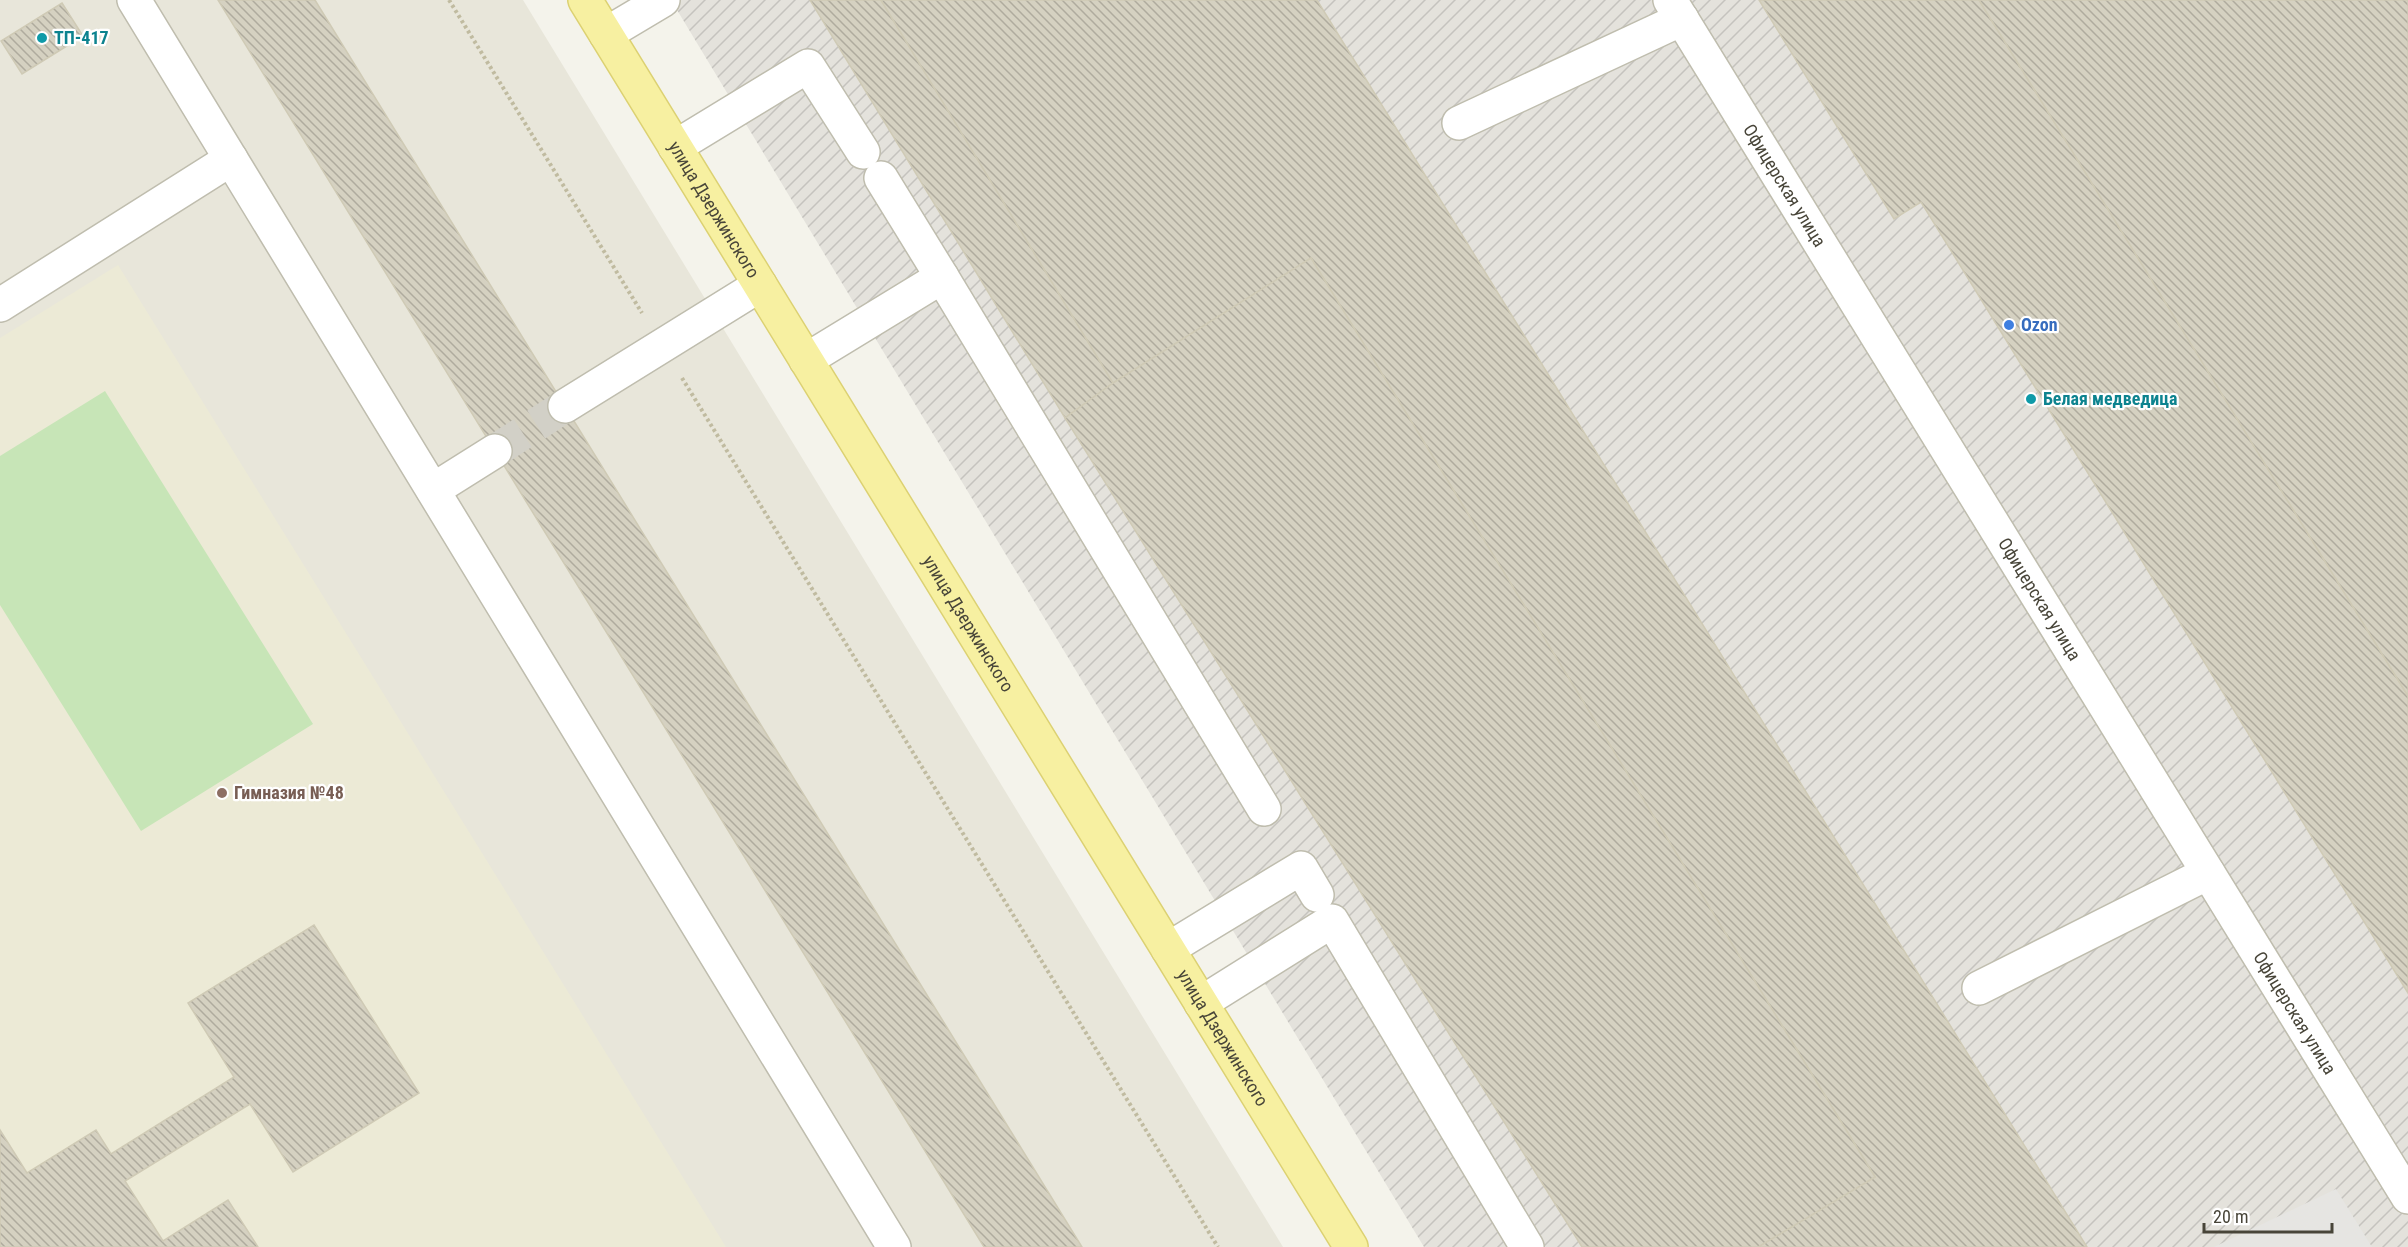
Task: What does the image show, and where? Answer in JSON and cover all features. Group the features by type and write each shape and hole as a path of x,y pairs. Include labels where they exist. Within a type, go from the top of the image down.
{"main road":[{"name":"улица Дзержинского","path":"585,0 1351,1247"}],"street":[{"path":"134,0 433,490 884,1244"},
{"path":"606,34 663,0"},
{"path":"1459,123 1676,10"},
{"name":"Офицерская улица","path":"1676,10 2408,1197"},
{"path":"675,147 808,66 942,278 1264,809"},
{"path":"0,305 231,159"},
{"path":"806,360 942,278"},
{"path":"565,406 760,285"},
{"path":"433,490 495,451"},
{"path":"1168,949 1302,871"},
{"path":"1979,988 2208,873"},
{"path":"1201,1002 1332,921 1527,1247"}],"path":[{"path":"448,0 1218,1247"}],"shaded area":[{"path":"0,0 523,0 1283,1247 0,1247"},
{"path":"671,0 2408,0 2408,1247 1424,1247"},
{"name":"Гимназия №48","path":"118,265 726,1247 0,1247 0,338"},
{"path":"2336,1189 2372,1247 2214,1247"}],"green space":[{"path":"105,391 313,724 141,831 0,605 0,456"}],"building":[{"path":"218,0 315,0 1082,1247 984,1247"},
{"path":"810,0 881,0 1113,383 1065,418"},
{"path":"881,0 1317,0 2087,1247 1758,1247 1875,1177 1311,258 1113,383"},
{"path":"1759,0 1979,0 2408,696 2408,993 1921,202 1894,219"},
{"path":"1979,0 2408,0 2408,696"},
{"name":"ТП-417","path":"62,3 83,36 22,74 1,41"},
{"path":"1311,258 1875,1177 1758,1247 1582,1247 1065,418 1113,383"},
{"path":"314,925 419,1093 293,1172 250,1104 125,1181 163,1241 228,1200 258,1247 0,1247 0,1130 27,1173 96,1130 111,1154 234,1077 188,1003"}],"tunnel":[{"path":"495,451 565,406"}],"place":[{"name":"ТП-417","path":"42,38"},
{"name":"Ozon","path":"2009,325"},
{"name":"Белая медведица","path":"2031,399"},
{"name":"Гимназия №48","path":"222,793"}]}
